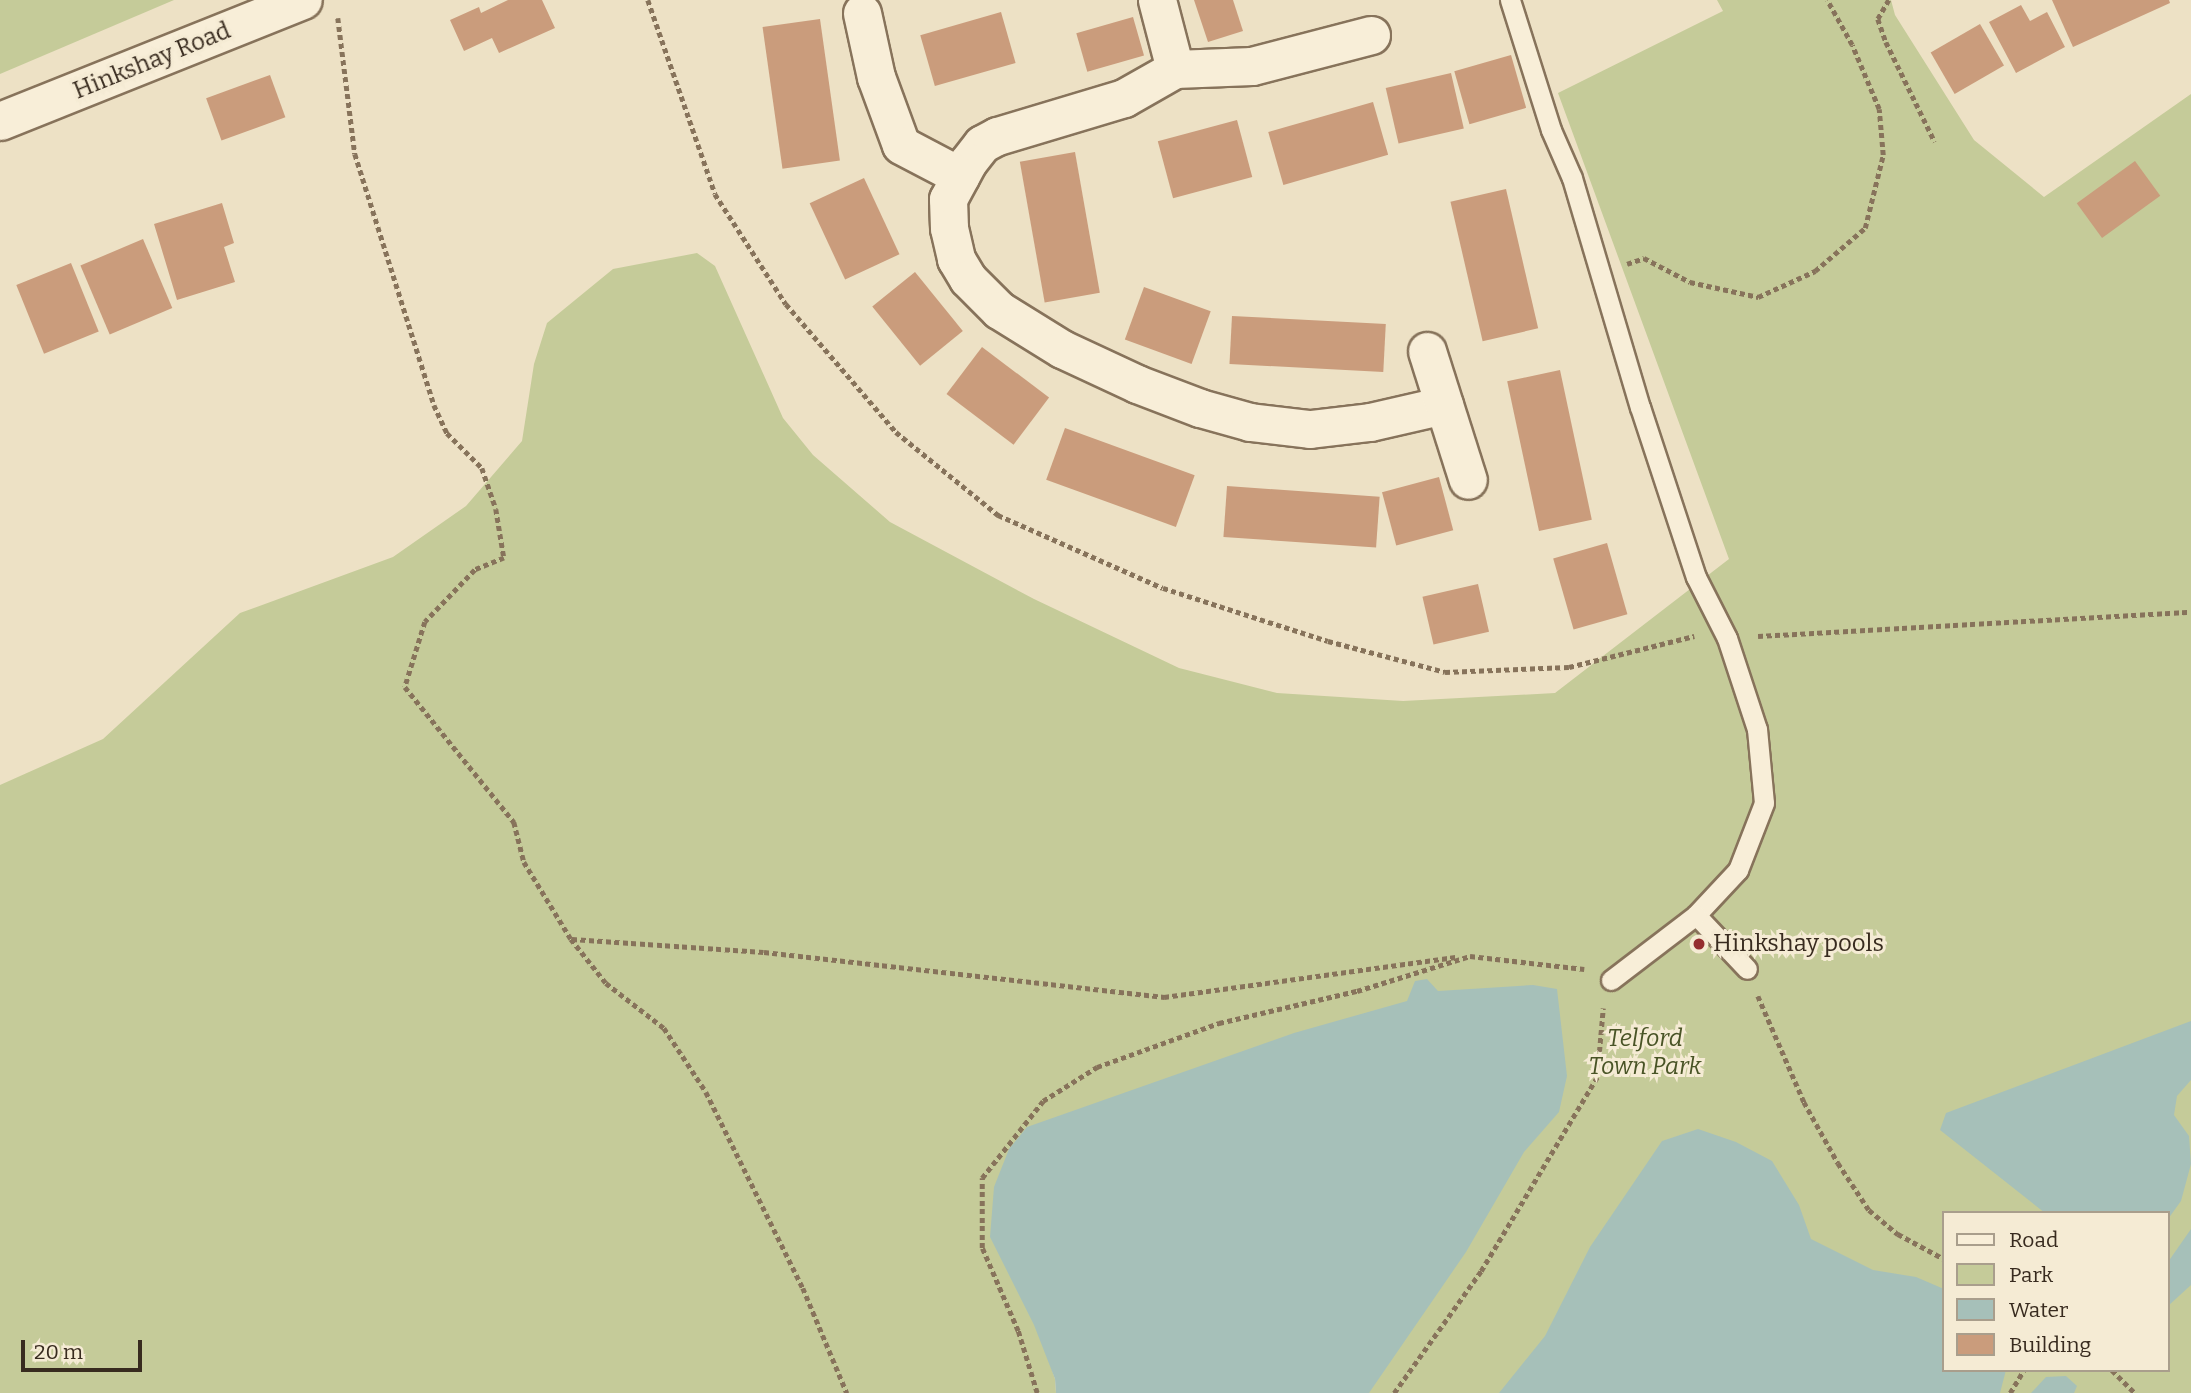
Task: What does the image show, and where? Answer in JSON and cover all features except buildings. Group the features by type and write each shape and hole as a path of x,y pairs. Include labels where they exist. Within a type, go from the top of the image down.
{"street":[{"name":"Hinkshay Road","path":"0,121 303,0"},
{"path":"1157,0 1175,69"},
{"path":"862,13 876,77 901,145 960,176"},
{"path":"1371,35 1252,66 1175,69 1124,99 997,135 982,144 960,176 948,199 948,228 956,258 968,279 999,310 1062,349 1137,384 1200,408 1250,422 1310,429 1370,422 1444,405"},
{"path":"1427,351 1468,480"}],"lane":[{"path":"1510,0 1551,130 1572,178 1640,407 1696,577 1727,638 1757,729 1764,803 1738,870 1696,915 1611,980"},
{"path":"1696,915 1747,970"}],"path":[{"path":"648,0 715,194 786,304 896,432 998,515 1163,588 1328,641 1445,672 1569,667 1707,633 1727,638 2191,612"},
{"path":"1600,273 1644,258 1690,282 1758,297 1815,271 1865,228 1883,155 1879,109 1852,45 1827,0"},
{"path":"1889,0 1878,19 1886,42 1935,142"},
{"path":"338,13 355,154 434,405 447,433 482,468 496,509 503,558 475,569 425,622 405,687 514,822 524,862 571,939 606,983 664,1028 706,1092 803,1288 847,1393"},
{"path":"571,939 764,952 1164,997 1470,956 1578,967 1611,980 1600,1018 1597,1077 1480,1271 1394,1393"},
{"path":"1037,1393 1018,1331 982,1248 982,1178 1043,1101 1097,1067 1219,1023 1357,991 1470,956"},
{"path":"1747,970 1804,1102 1838,1163 1869,1210 1898,1234 1942,1258"},
{"path":"2010,1393 2023,1372"},
{"path":"2114,1372 2135,1393"}],"green space":[{"path":"0,0 174,0 0,74"},
{"name":"Telford Town Park","path":"1717,0 1891,0 1895,15 1974,140 2044,197 2191,94 2191,1393 1173,1393 1048,1358 1055,1379 1056,1393 0,1393 0,785 103,739 240,613 393,557 466,506 522,441 534,364 547,323 613,269 697,253 715,266 783,418 813,455 890,522 1034,599 1179,668 1277,693 1403,701 1555,693 1729,559 1558,93 1723,11"}],"water":[{"path":"1427,979 1438,991 1533,985 1557,989 1567,1076 1559,1112 1524,1152 1466,1252 1369,1393 1056,1393 1055,1379 1034,1325 990,1237 994,1187 1009,1149 1027,1127 1294,1033 1407,1001 1415,981"},
{"path":"2191,1021 2191,1080 2177,1096 2174,1115 2189,1136 2191,1164 2181,1201 2170,1216 2170,1211 2042,1211 1940,1130 1946,1113"},
{"path":"1698,1129 1736,1142 1772,1161 1799,1205 1811,1239 1873,1270 1916,1277 1942,1288 1942,1372 2005,1372 2000,1393 1499,1393 1545,1336 1590,1247 1662,1141"},
{"path":"2191,1229 2191,1285 2170,1304 2170,1259"},
{"path":"2066,1376 2077,1386 2074,1393 2031,1393 2046,1377"}],"place":[{"name":"Hinkshay pools","path":"1699,944"}]}
